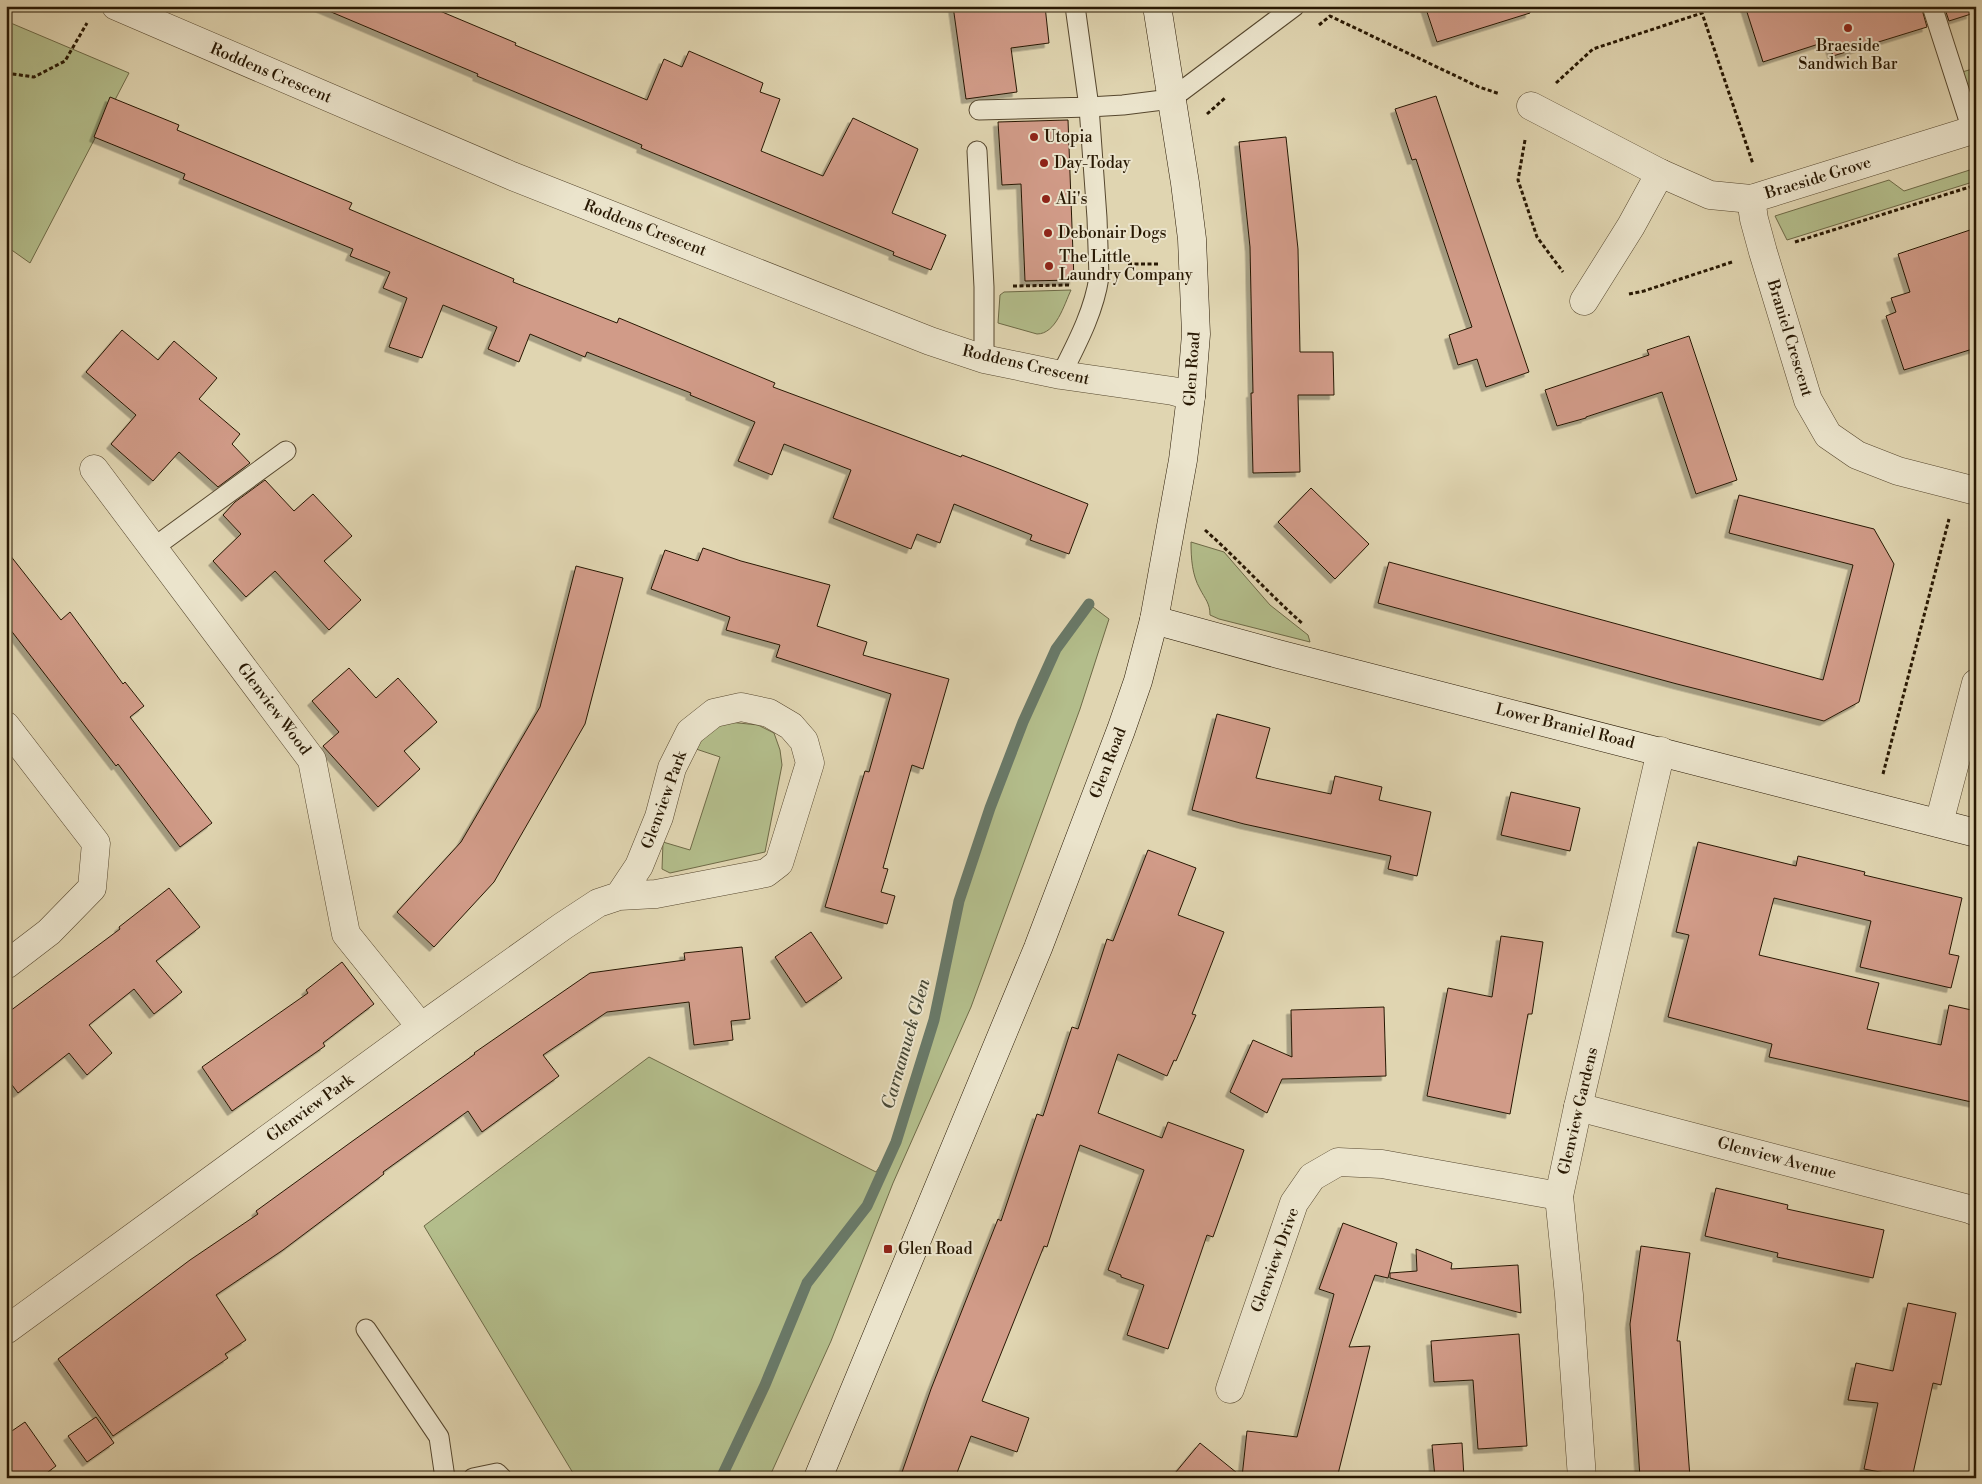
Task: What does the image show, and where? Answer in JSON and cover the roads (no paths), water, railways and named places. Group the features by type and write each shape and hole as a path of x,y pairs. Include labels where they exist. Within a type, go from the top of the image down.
{"street":[{"name":"Roddens Crescent","path":"116,6 512,176 930,340 984,358 1061,375 1191,396"},
{"name":"Glen Road","path":"818,1478 1038,948 1129,705 1154,620 1177,495 1191,396 1196,334 1192,239 1157,6"},
{"name":"Braeside Grove","path":"1531,106 1660,173 1710,195 1758,197 1974,130"},
{"path":"1584,301 1632,226 1660,173"},
{"name":"Braniel Crescent","path":"1758,197 1754,219 1763,252 1808,400 1828,435 1857,455 1898,471 1967,489"},
{"name":"Glenview Wood","path":"94,469 312,760 346,934 421,1027"},
{"name":"Lower Braniel Road","path":"1154,620 1324,666 1976,833"},
{"path":"1940,823 1976,683"},
{"name":"Glenview Park","path":"6,1330 421,1027 598,903 619,896 656,894 766,873 779,863 810,763 804,742 791,726 769,714 741,707 714,713 690,732 672,768 659,817 639,866 619,896"},
{"path":"6,726 96,843 92,888 49,932 6,965"},
{"name":"Glenview Gardens","path":"1582,1478 1569,1295 1559,1196 1661,751"},
{"name":"Glenview Avenue","path":"1578,1107 1941,1201 1976,1212"},
{"name":"Glenview Drive","path":"1230,1388 1294,1203 1312,1176 1338,1162 1382,1164 1559,1196"}],"lane":[{"path":"1061,375 1082,333 1097,286 1097,218 1089,107 1076,6"},
{"path":"979,110 1089,107 1172,99 1295,6"},
{"path":"1932,6 1974,130"},
{"path":"977,151 984,287 984,358"},
{"path":"153,548 286,451"},
{"path":"366,1329 439,1437 445,1478"},
{"path":"473,1478 497,1473 502,1478"}],"waterway":[{"name":"Carnamuck Glen","path":"721,1478 765,1385 807,1283 867,1206 896,1142 934,1020 959,901 990,808 1023,722 1056,649 1089,604"}],"place":[{"name":"Braeside Sandwich Bar","path":"1848,28"},
{"name":"Utopia","path":"1034,137"},
{"name":"Day-Today","path":"1044,163"},
{"name":"Ali's","path":"1046,199"},
{"name":"Debonair Dogs","path":"1048,233"},
{"name":"The Little Laundry Company","path":"1049,266"},
{"name":"Glen Road","path":"888,1249"}]}
